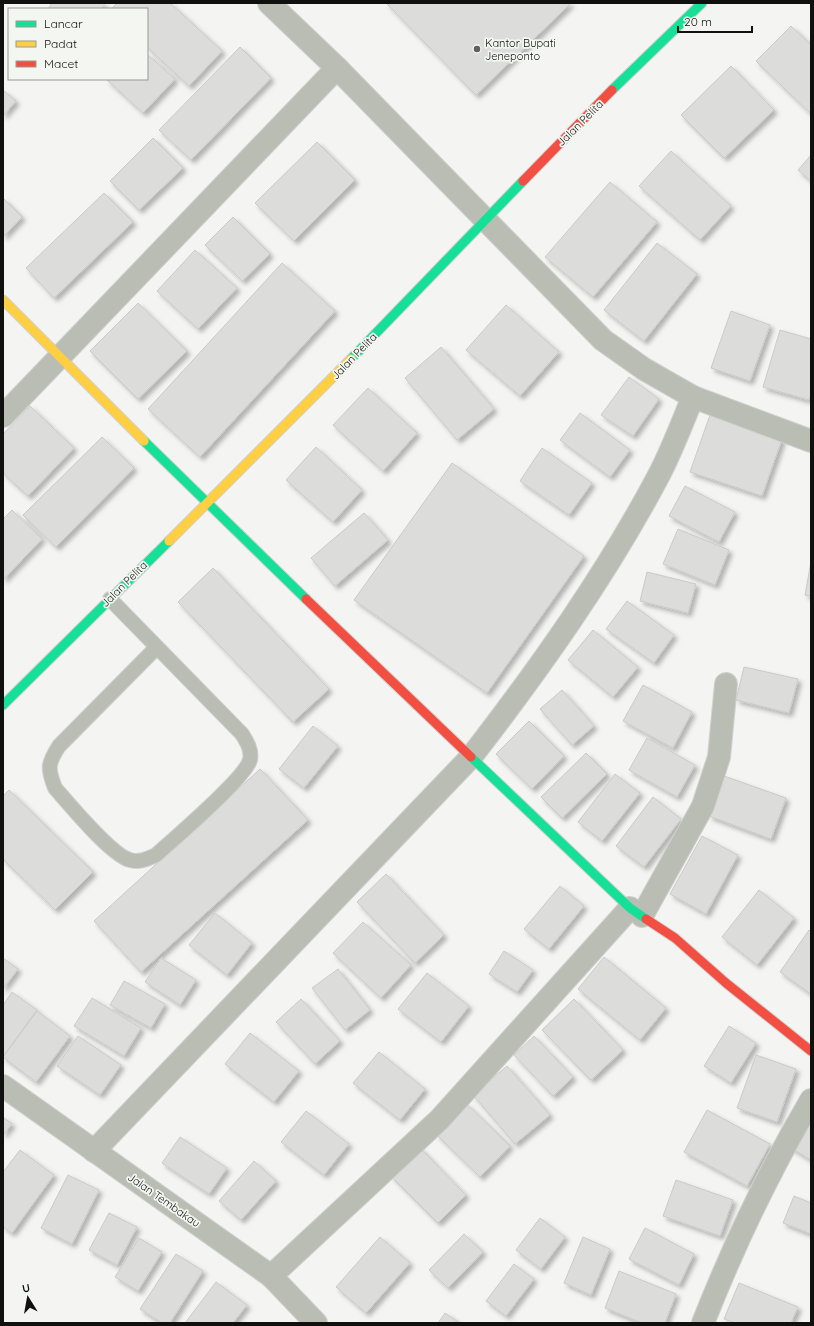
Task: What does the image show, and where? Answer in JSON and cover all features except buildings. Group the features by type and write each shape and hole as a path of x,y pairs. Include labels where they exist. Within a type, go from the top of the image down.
{"main road":[{"name":"Jalan Pelita","path":"3,705 346,364 485,219 659,43 702,3"},
{"path":"3,300 206,504 470,757 636,912 675,938 726,983 811,1051"}],"street":[{"path":"269,3 337,68 604,340 644,369 693,397 811,441"},
{"path":"3,416 337,68"},
{"path":"94,1150 470,757 520,694 614,553 659,474 693,397"},
{"path":"271,1276 440,1119 636,912 703,806 719,757 726,684"},
{"name":"Jalan Tembakau","path":"3,1086 271,1276 302,1306 316,1323"},
{"path":"703,1323 768,1180 788,1139 811,1100"}],"lane":[{"path":"110,599 157,647 242,734 250,747 250,760 239,778 156,855 144,861 130,861 116,854 54,788 49,774 50,761 59,746 157,647"}],"traffic: fast":[{"path":"612,90 702,3"},
{"path":"351,359 523,181"},
{"path":"144,441 306,599"},
{"path":"3,705 169,541"},
{"path":"471,757 630,908 646,919"}],"traffic: slow":[{"path":"3,300 144,441"},
{"path":"169,541 351,359"}],"traffic: jam":[{"path":"523,181 612,90"},
{"path":"306,599 471,757"},
{"path":"646,919 675,938 726,983 811,1051"}],"place":[{"name":"Kantor Bupati Jeneponto","path":"477,49"}]}
